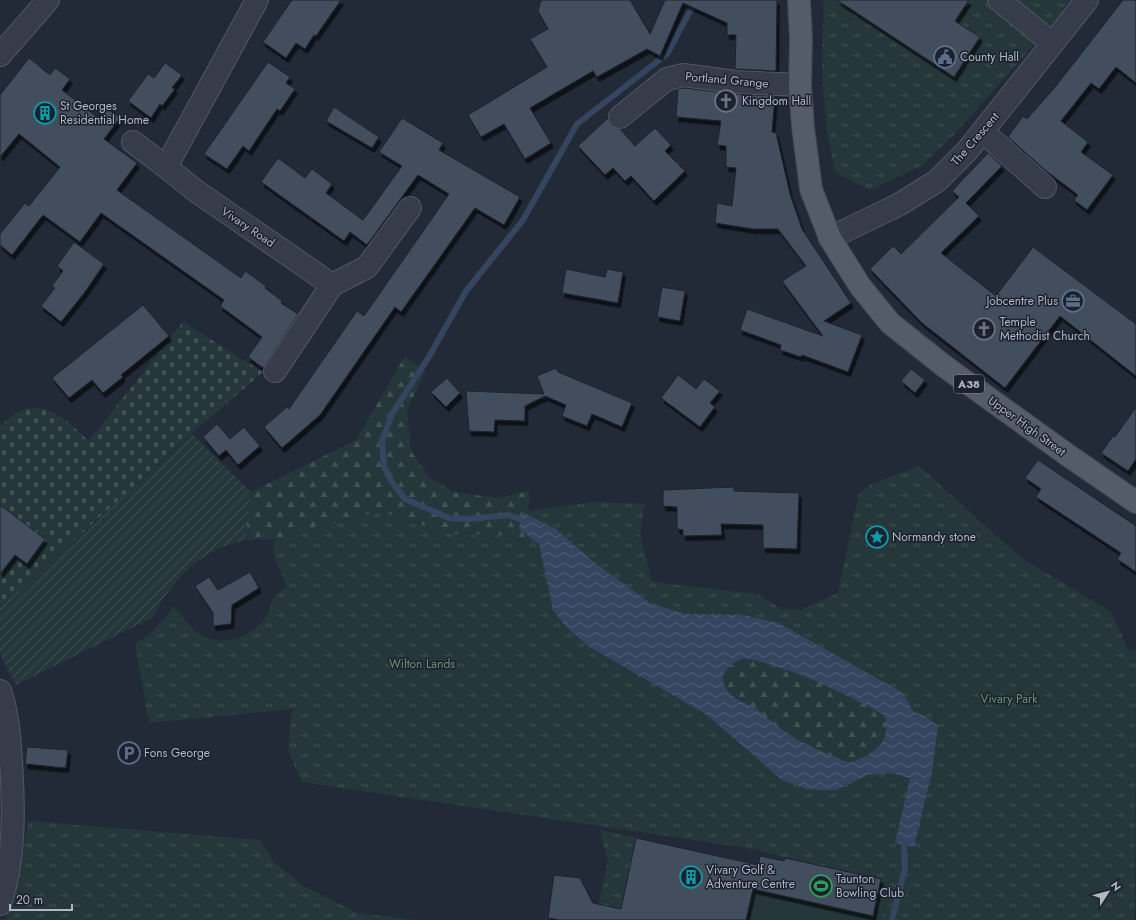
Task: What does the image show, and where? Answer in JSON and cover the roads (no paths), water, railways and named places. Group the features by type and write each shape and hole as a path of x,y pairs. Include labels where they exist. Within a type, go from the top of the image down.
{"main road":[{"name":"Upper High Street","path":"799,0 802,40 800,85 803,127 811,189 830,238 860,286 890,323 944,366 1136,502"}],"street":[{"path":"0,55 48,0"},
{"path":"166,166 257,0"},
{"path":"999,0 1052,43"},
{"name":"The Crescent","path":"830,238 900,204 937,181 967,151 983,132 1086,0"},
{"name":"Portland Grange","path":"620,117 666,79 683,75 736,82 800,85"},
{"path":"983,132 1046,188"},
{"name":"Vivary Road","path":"133,142 215,205 332,285"},
{"path":"275,371 332,285 367,267 410,208"},
{"path":"0,691 8,716 14,799 12,844 0,904"}],"water":[{"path":"522,512 556,529 594,562 650,603 686,614 743,615 779,623 903,693 913,711 928,718 938,726 932,772 914,847 895,843 910,778 890,773 868,775 836,790 807,789 782,780 707,715 588,646 566,627 553,610 539,544 519,529","holes":["744,658 762,662 816,681 884,715 886,733 879,746 866,756 850,763 800,741 780,728 755,708 733,696 727,690 723,679 724,674 731,665"]}],"waterway":[{"path":"520,519 508,515 469,519 449,518 405,499 391,481 384,466 382,441 392,414 430,355 466,291 523,220 577,124 667,54 696,0"},
{"path":"892,920 905,868 904,845"}],"place":[{"name":"County Hall","path":"945,57"},
{"name":"Kingdom Hall","path":"726,101"},
{"name":"St Georges Residential Home","path":"45,113"},
{"name":"Jobcentre Plus","path":"1073,301"},
{"name":"Temple Methodist Church","path":"984,329"},
{"name":"Normandy stone","path":"877,537"},
{"name":"Fons George","path":"129,753"},
{"name":"Vivary Golf & Adventure Centre","path":"691,877"},
{"name":"Taunton Bowling Club","path":"821,886"}],"park label":[{"name":"Wilton Lands","path":"422,664"},
{"name":"Vivary Park","path":"1009,699"}]}
